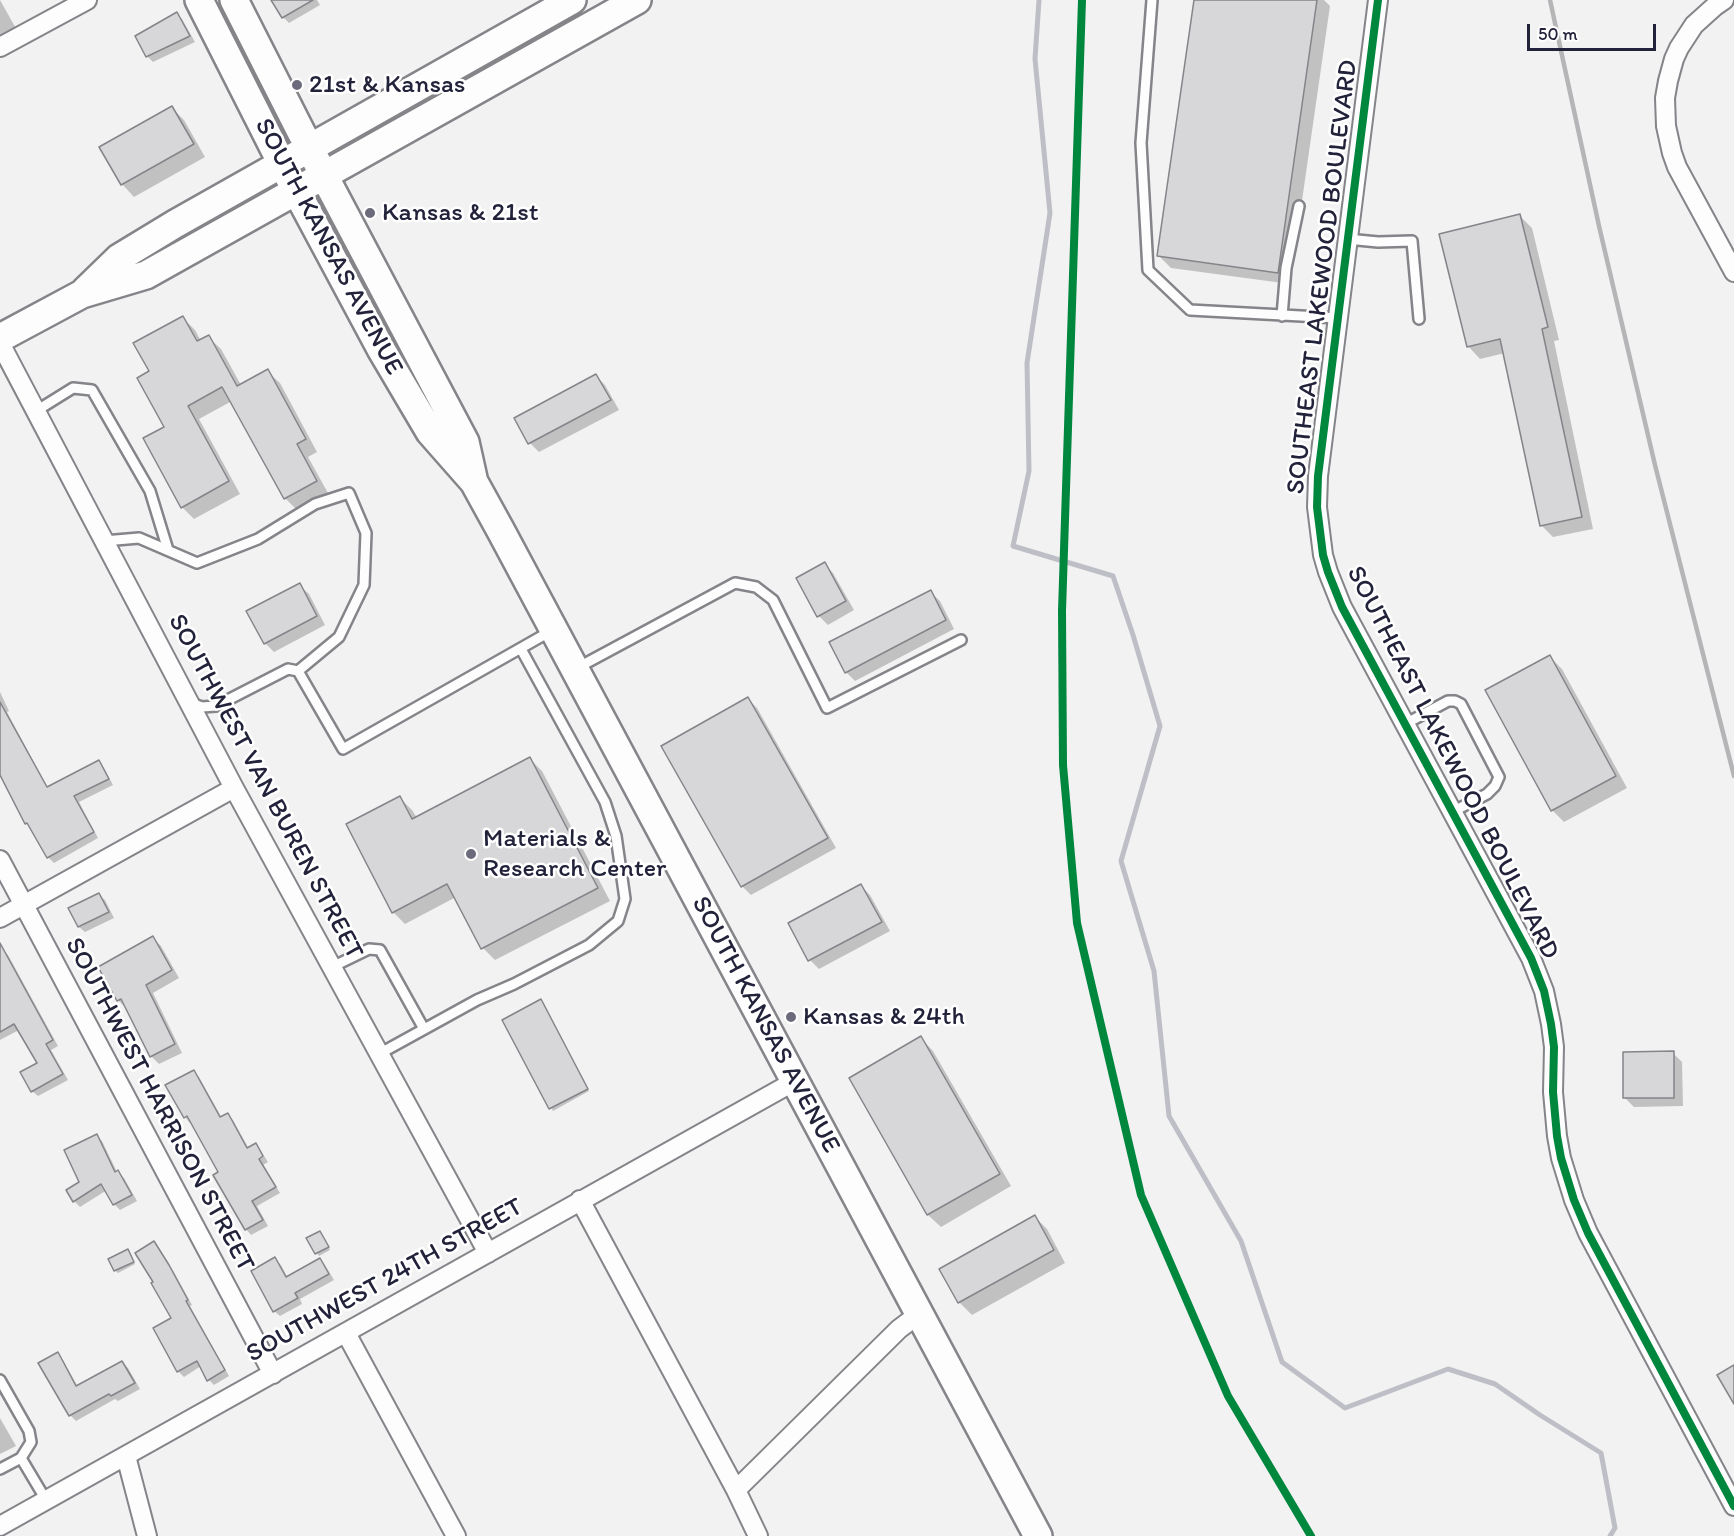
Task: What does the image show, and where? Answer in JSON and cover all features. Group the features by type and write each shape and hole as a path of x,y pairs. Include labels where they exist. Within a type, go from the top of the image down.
{"main road":[{"name":"SOUTH KANSAS AVENUE","path":"199,0 282,164 381,349 430,432 474,482 1038,1536"},
{"name":"SOUTH KANSAS AVENUE","path":"234,0 465,442 474,482"},
{"path":"82,294 119,258 175,224 572,0"},
{"path":"0,338 82,294 147,275 637,0"}],"street":[{"path":"0,47 62,10 87,0"},
{"name":"SOUTHEAST LAKEWOOD BOULEVARD","path":"1378,0 1318,476 1317,507 1323,555 1342,607 1531,958 1544,991 1551,1024 1557,1136 1574,1200 1588,1233 1734,1506"},
{"path":"1724,0 1707,13 1686,36 1674,59 1665,98 1666,126 1677,167 1734,272"},
{"name":"SOUTHWEST VAN BUREN STREET","path":"0,343 234,788 488,1253"},
{"path":"0,918 234,788"},
{"name":"SOUTHWEST HARRISON STREET","path":"0,860 273,1374"},
{"name":"SOUTHWEST 24TH STREET","path":"0,1526 795,1080"},
{"path":"580,1200 736,1490 758,1536"},
{"path":"736,1490 899,1329 919,1314"},
{"path":"346,1333 456,1536"},
{"path":"126,1456 147,1536"}],"lane":[{"path":"1152,0 1141,143 1148,270 1190,310 1338,318"},
{"path":"1282,316 1286,268 1299,206"},
{"path":"1347,239 1378,242 1412,241 1419,319"},
{"path":"36,411 74,388 92,390 150,491 168,550"},
{"path":"104,541 139,538 197,563 258,539 315,504 349,494 366,532 364,585 339,637 298,671"},
{"path":"575,669 735,583 756,586 773,600 827,708 961,640"},
{"path":"189,702 202,707 216,706 288,669 298,671 343,748 554,630"},
{"path":"379,1054 477,1000 514,984 589,945 618,921 625,899 616,836 605,802 521,648"},
{"path":"1405,724 1448,701 1461,704 1499,777 1495,786 1487,794 1452,812"},
{"path":"332,967 369,949 380,950 424,1029"},
{"path":"0,1380 29,1431 31,1442 21,1458 0,1469"},
{"path":"21,1458 46,1500"}],"building":[{"path":"271,0 313,0 282,18"},
{"path":"1194,0 1317,0 1278,273 1157,256"},
{"path":"177,12 190,36 146,57 135,36"},
{"path":"172,106 194,144 121,185 99,147"},
{"path":"1520,214 1548,327 1542,329 1582,517 1540,526 1500,339 1467,347 1439,234"},
{"path":"183,316 197,341 209,335 237,386 268,369 306,439 297,444 317,481 284,499 222,387 188,406 229,481 181,508 143,438 164,427 137,378 149,371 133,343"},
{"path":"596,374 611,400 528,444 514,418"},
{"path":"825,562 846,601 817,617 796,578"},
{"path":"300,583 317,616 264,644 246,611"},
{"path":"931,590 946,620 845,673 829,642"},
{"path":"1550,655 1616,776 1551,811 1485,690"},
{"path":"748,697 828,838 741,887 661,746"},
{"path":"0,702 47,787 99,760 109,779 74,796 94,832 47,858 27,823 25,824 0,775"},
{"name":"Materials & Research Center","path":"530,757 598,888 481,949 447,884 392,913 346,824 400,796 412,819"},
{"path":"861,884 882,922 808,961 788,923"},
{"path":"99,893 109,912 78,927 68,908"},
{"path":"153,936 172,970 146,985 175,1044 150,1057 121,999 117,1001 98,967"},
{"path":"0,943 53,1040 46,1044 63,1074 31,1092 20,1072 37,1063 14,1024 0,1032"},
{"path":"541,999 588,1089 549,1109 502,1020"},
{"path":"921,1036 1000,1174 927,1215 849,1078"},
{"path":"1674,1051 1674,1098 1623,1098 1623,1052"},
{"path":"194,1070 220,1117 228,1113 247,1148 256,1143 263,1156 259,1159 276,1187 252,1201 263,1220 245,1230 213,1175 218,1172 187,1116 184,1118 165,1085"},
{"path":"97,1134 115,1172 118,1170 132,1195 113,1205 101,1184 73,1202 66,1190 79,1182 64,1150"},
{"path":"1035,1215 1054,1250 958,1303 939,1269"},
{"path":"320,1231 329,1247 315,1254 306,1238"},
{"path":"154,1241 225,1370 207,1381 197,1361 177,1372 153,1328 171,1318 135,1253"},
{"path":"128,1249 134,1262 114,1271 108,1259"},
{"path":"275,1257 286,1277 320,1258 329,1274 295,1293 298,1298 273,1312 251,1271"},
{"path":"58,1352 76,1386 122,1361 135,1383 69,1416 38,1363"},
{"path":"1734,1365 1734,1404 1717,1375"}],"waterway":[{"path":"1039,0 1035,59 1050,213 1027,363 1029,471 1013,546 1113,576 1160,726 1121,861 1154,971 1169,1116 1241,1241 1282,1362 1345,1408 1448,1369 1495,1384 1601,1453 1615,1528 1610,1536"}],"railway":[{"path":"1550,0 1599,226 1655,465 1734,776"}],"cycle path":[{"path":"1082,0 1062,611 1063,765 1077,923 1141,1195 1228,1396 1311,1536"},
{"path":"1378,0 1318,476 1317,507 1323,555 1342,607 1531,958 1544,991 1551,1024 1557,1136 1574,1200 1588,1233 1734,1506"}],"place":[{"name":"21st & Kansas","path":"297,85"},
{"name":"Kansas & 21st","path":"370,213"},
{"name":"Materials & Research Center","path":"471,854"},
{"name":"Kansas & 24th","path":"791,1017"}]}
